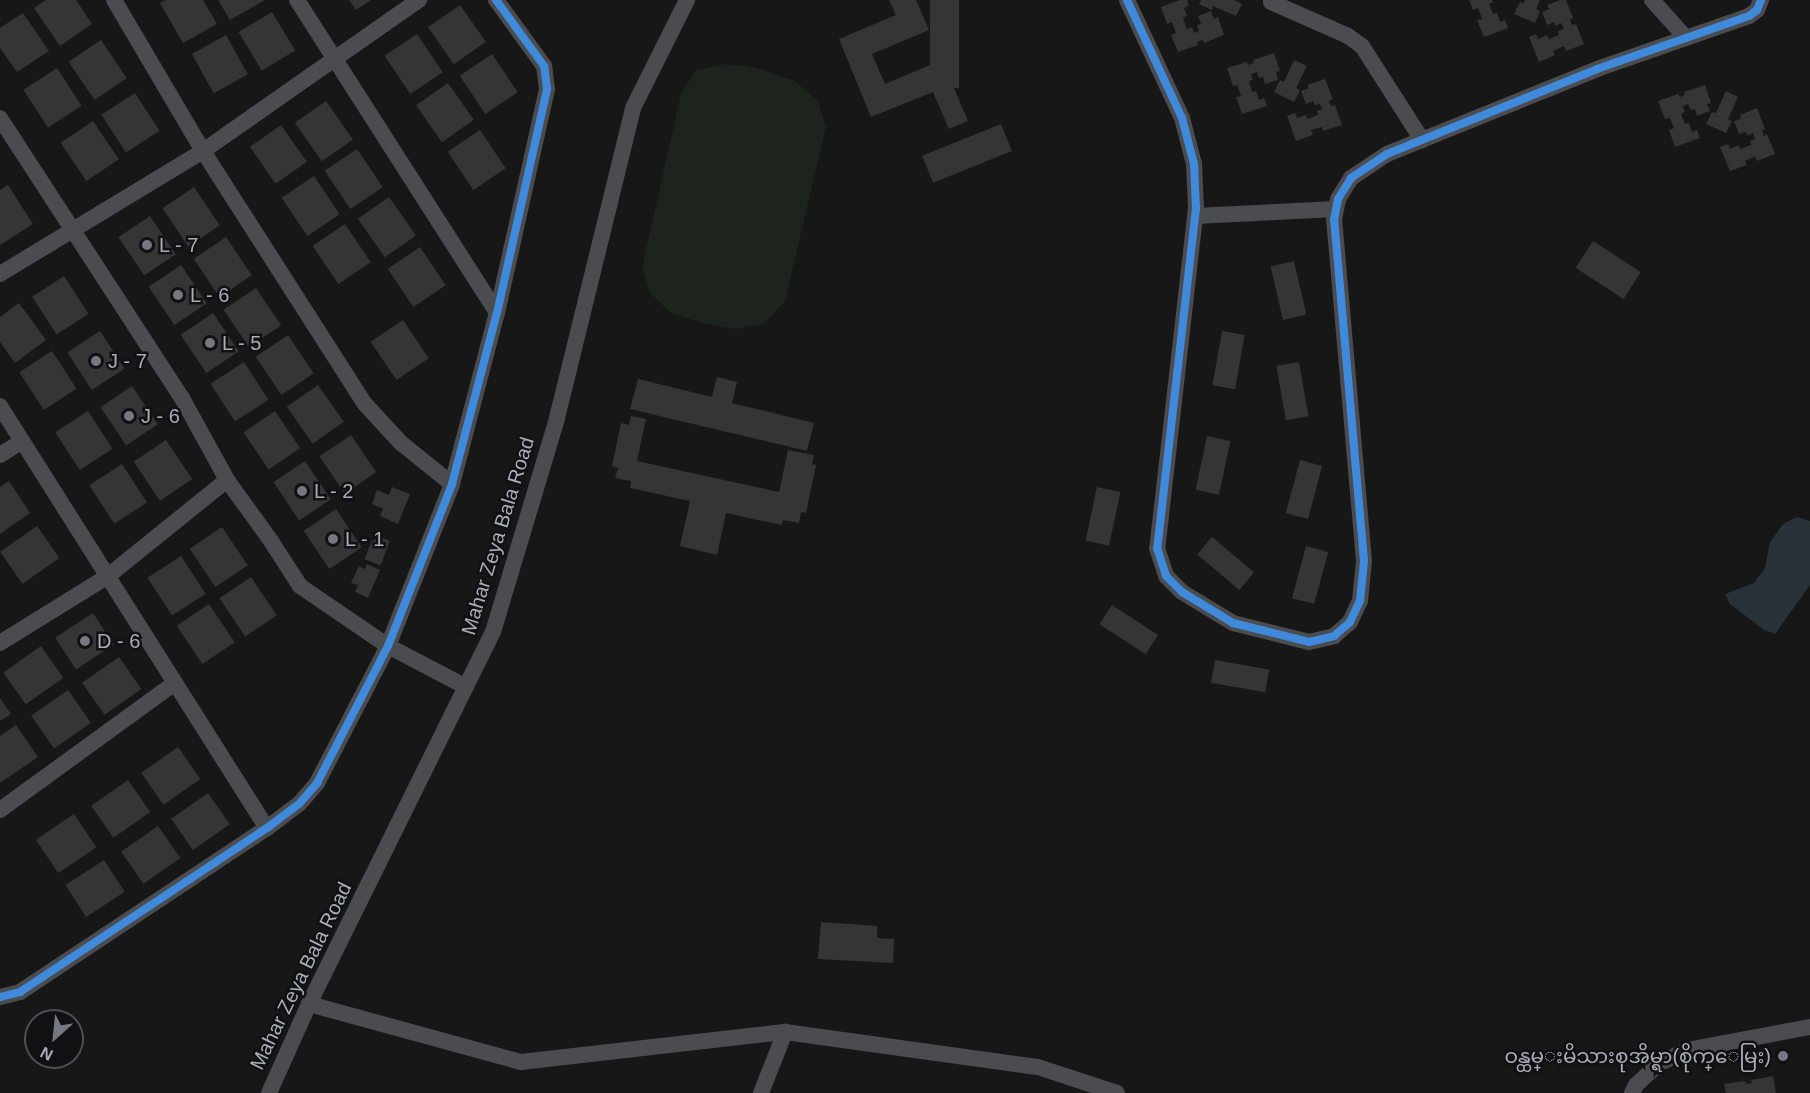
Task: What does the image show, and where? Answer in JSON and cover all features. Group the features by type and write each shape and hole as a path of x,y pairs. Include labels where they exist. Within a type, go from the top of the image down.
{"street":[{"path":"114,0 203,151 365,404 401,443 452,484"},
{"path":"297,0 497,313"},
{"path":"0,274 73,232 203,151 419,0"},
{"path":"0,997 21,992 267,828 299,804 317,783 388,646 452,484 497,313 547,83 544,66 496,0"},
{"name":"Mahar Zeya Bala Road","path":"269,1093 309,1004 494,632 557,418 633,108 687,0"},
{"path":"1127,0 1182,118 1194,164 1195,216 1157,548 1166,576 1182,592 1233,623 1308,642 1334,636 1350,622 1360,601 1364,561 1334,220 1338,199 1351,178 1387,154 1597,69 1749,16 1757,10 1761,0"},
{"path":"1652,0 1686,38"},
{"path":"1271,2 1348,36 1362,46 1422,140"},
{"path":"0,118 182,398 227,480 300,586 388,646 466,687"},
{"path":"1195,216 1336,210"},
{"path":"0,406 267,828"},
{"path":"0,455 22,441"},
{"path":"0,643 108,576 227,480"},
{"path":"0,810 175,682"},
{"path":"309,1004 521,1062 785,1032 1038,1067 1117,1093"},
{"path":"1632,1093 1636,1085 1660,1063 1687,1050 1810,1027"},
{"path":"761,1093 785,1032"}],"shaded area":[{"path":"726,64 754,67 795,81 818,101 826,127 785,301 765,323 736,329 706,324 671,313 651,294 642,268 681,94 696,70"},
{"path":"1797,517 1810,521 1810,585 1775,634 1764,630 1730,604 1725,594 1754,583 1765,568 1770,542 1783,524"}],"building":[{"path":"46,0 76,0 92,24 60,46 34,8"},
{"path":"166,0 203,0 217,24 183,43 160,3"},
{"path":"218,0 265,0 230,20"},
{"path":"349,0 371,0 356,10"},
{"path":"889,0 916,0 929,30 872,54 885,84 942,60 968,121 949,129 933,92 871,117 839,39 896,15"},
{"path":"930,0 959,0 959,88 930,88"},
{"path":"1180,0 1187,0 1189,6 1184,8 1187,16 1183,18 1187,29 1192,27 1194,33 1199,31 1197,25 1201,24 1198,16 1211,11 1214,19 1218,17 1224,35 1204,43 1203,40 1197,42 1198,45 1178,52 1171,35 1176,33 1172,22 1167,24 1161,7"},
{"path":"1201,0 1234,0 1242,4 1236,16 1213,6 1212,10 1199,4"},
{"path":"1469,0 1492,0 1493,2 1489,4 1493,14 1497,13 1500,22 1505,20 1508,28 1484,37 1477,20 1482,19 1478,8 1473,10"},
{"path":"1525,0 1540,0 1536,9 1540,11 1535,23 1514,14 1520,2 1524,3"},
{"path":"1566,0 1573,18 1570,20 1572,25 1576,24 1584,44 1566,51 1564,46 1553,51 1555,55 1539,62 1529,37 1536,34 1538,39 1547,35 1549,39 1559,35 1558,31 1564,29 1561,23 1556,26 1554,22 1547,25 1542,12 1549,9 1547,5"},
{"path":"460,5 486,42 454,64 428,27"},
{"path":"272,12 295,51 262,71 239,32"},
{"path":"23,13 49,51 17,72 0,48 0,28"},
{"path":"417,34 443,72 410,94 385,56"},
{"path":"226,35 248,74 214,93 192,54"},
{"path":"101,40 127,78 94,100 69,62"},
{"path":"1274,53 1280,71 1276,72 1278,80 1265,84 1263,77 1259,78 1257,72 1251,74 1253,80 1249,81 1252,92 1256,91 1259,100 1264,98 1267,106 1242,114 1236,97 1241,96 1237,85 1233,86 1227,68 1247,62 1248,65 1254,63 1253,60"},
{"path":"492,54 518,92 485,114 460,76"},
{"path":"1294,60 1307,66 1296,88 1300,90 1294,102 1274,92 1280,80 1284,82"},
{"path":"57,68 82,106 48,128 23,90"},
{"path":"1325,79 1333,99 1329,101 1331,106 1335,105 1342,125 1323,131 1322,127 1311,130 1313,135 1296,141 1287,116 1295,113 1297,118 1306,115 1307,119 1318,115 1317,111 1322,109 1320,104 1315,105 1313,101 1306,104 1301,91 1309,88 1307,85"},
{"path":"448,83 474,120 442,142 416,105"},
{"path":"1705,85 1711,103 1707,104 1710,111 1697,116 1695,109 1691,110 1688,104 1683,106 1685,112 1681,114 1685,124 1689,123 1692,132 1697,130 1700,138 1675,147 1669,130 1674,128 1670,118 1665,119 1658,101 1678,94 1680,97 1685,95 1684,92"},
{"path":"1726,91 1738,97 1728,119 1732,121 1726,133 1706,124 1712,112 1716,113"},
{"path":"135,93 160,131 126,153 101,115"},
{"path":"326,101 353,140 322,161 295,123"},
{"path":"1757,108 1765,129 1762,130 1764,136 1767,134 1775,154 1757,161 1755,156 1745,161 1747,165 1730,171 1720,147 1728,144 1730,149 1739,145 1740,149 1751,145 1750,141 1755,139 1753,133 1747,136 1746,132 1739,134 1734,121 1741,119 1740,115"},
{"path":"93,121 119,159 86,181 61,143"},
{"path":"1001,124 1012,151 933,183 922,156"},
{"path":"281,125 307,162 276,184 250,147"},
{"path":"480,130 506,168 473,190 448,152"},
{"path":"357,149 383,187 350,209 325,171"},
{"path":"314,176 340,214 307,236 282,198"},
{"path":"8,185 33,224 0,245 0,190"},
{"path":"194,187 220,225 188,246 162,208"},
{"path":"389,197 416,236 385,257 358,219"},
{"name":"L - 7","path":"150,216 176,254 144,275 118,237"},
{"path":"345,224 371,262 338,284 313,246"},
{"path":"226,237 252,275 219,297 194,259"},
{"path":"1593,241 1641,272 1623,299 1576,268"},
{"path":"420,247 446,285 413,307 388,269"},
{"path":"1294,261 1306,315 1283,320 1271,266"},
{"name":"L - 6","path":"181,265 207,303 174,325 149,287"},
{"path":"64,276 89,314 57,334 32,297"},
{"path":"256,288 281,325 249,347 224,310"},
{"path":"19,303 46,340 15,363 0,342 0,317"},
{"name":"L - 5","path":"213,313 239,351 206,373 181,335"},
{"path":"403,320 429,358 396,380 371,342"},
{"name":"J - 7","path":"100,331 125,369 92,390 67,352"},
{"path":"1222,331 1245,335 1235,389 1212,385"},
{"path":"288,335 314,373 281,395 256,357"},
{"path":"52,351 77,389 44,410 19,372"},
{"path":"244,362 269,400 235,422 210,384"},
{"path":"1299,362 1309,416 1286,420 1276,366"},
{"path":"717,377 737,382 732,403 814,423 807,451 630,409 638,379 712,397"},
{"path":"318,385 344,422 313,444 287,407"},
{"name":"J - 6","path":"132,386 158,424 126,445 100,407"},
{"path":"88,411 113,449 80,470 55,432"},
{"path":"275,411 300,448 269,470 243,432"},
{"path":"631,416 646,419 637,461 779,492 788,450 814,455 812,464 816,465 806,513 801,512 799,523 783,520 782,525 726,513 717,555 680,546 690,501 630,488 631,481 615,478 618,468 612,466 621,423 629,425"},
{"path":"351,435 376,472 345,494 319,456"},
{"path":"1207,436 1230,441 1219,495 1196,490"},
{"path":"166,440 192,479 160,501 134,462"},
{"path":"1300,460 1322,466 1308,519 1286,513"},
{"name":"L - 2","path":"305,461 331,499 299,520 273,482"},
{"path":"122,464 147,503 114,524 89,485"},
{"path":"9,481 30,513 0,534 0,487"},
{"path":"392,487 410,494 398,524 380,516 383,509 372,504 377,490 389,495"},
{"path":"1097,487 1120,492 1109,546 1086,541"},
{"name":"L - 1","path":"336,509 362,547 329,569 304,531"},
{"path":"37,526 59,558 23,584 0,552"},
{"path":"222,527 248,565 215,587 190,549"},
{"path":"374,535 390,541 381,565 365,559"},
{"path":"1212,537 1254,572 1239,590 1197,555"},
{"path":"1306,546 1328,552 1314,604 1292,598"},
{"path":"181,556 206,594 172,616 147,578"},
{"path":"367,564 380,570 368,598 355,592 358,585 351,583 359,566 365,569"},
{"path":"251,577 277,615 245,636 219,598"},
{"path":"209,604 235,642 202,664 177,626"},
{"path":"1112,605 1158,635 1146,654 1099,624"},
{"name":"D - 6","path":"93,613 114,645 76,669 55,638"},
{"path":"41,646 63,678 26,704 3,672"},
{"path":"119,657 141,689 105,715 82,683"},
{"path":"1215,660 1269,670 1265,692 1211,683"},
{"path":"68,690 91,723 54,749 31,716"},
{"path":"0,698 11,714 0,721"},
{"path":"16,725 38,757 0,783 0,736"},
{"path":"178,747 200,779 164,805 141,773"},
{"path":"128,780 150,812 114,838 91,806"},
{"path":"208,793 230,824 193,850 171,819"},
{"path":"74,814 96,847 58,873 36,840"},
{"path":"158,826 180,858 144,884 121,852"},
{"path":"104,860 125,892 86,917 65,885"},
{"path":"821,922 877,926 877,938 894,939 893,963 818,959"},
{"path":"1773,1076 1776,1093 1726,1093 1724,1084 1745,1081 1746,1084 1752,1083 1751,1080"}],"cycle path":[{"path":"0,997 20,992 267,828 299,804 317,783 388,646 452,484 497,313 547,89 544,66 496,0"},
{"path":"1127,0 1182,118 1194,164 1196,208 1157,548 1166,576 1182,592 1233,623 1309,642 1334,636 1350,622 1360,601 1364,561 1334,220 1338,199 1351,178 1387,154 1597,69 1749,16 1757,10 1761,0"}],"place":[{"name":"L - 7","path":"147,245"},
{"name":"L - 6","path":"178,295"},
{"name":"L - 5","path":"210,343"},
{"name":"J - 7","path":"96,361"},
{"name":"J - 6","path":"129,416"},
{"name":"L - 2","path":"302,491"},
{"name":"L - 1","path":"333,539"},
{"name":"D - 6","path":"85,641"},
{"name":"ဝန္ထမ္းမိသားစုအိမ္ရာ(စိုက္ေမြး)","path":"1783,1056"}]}
